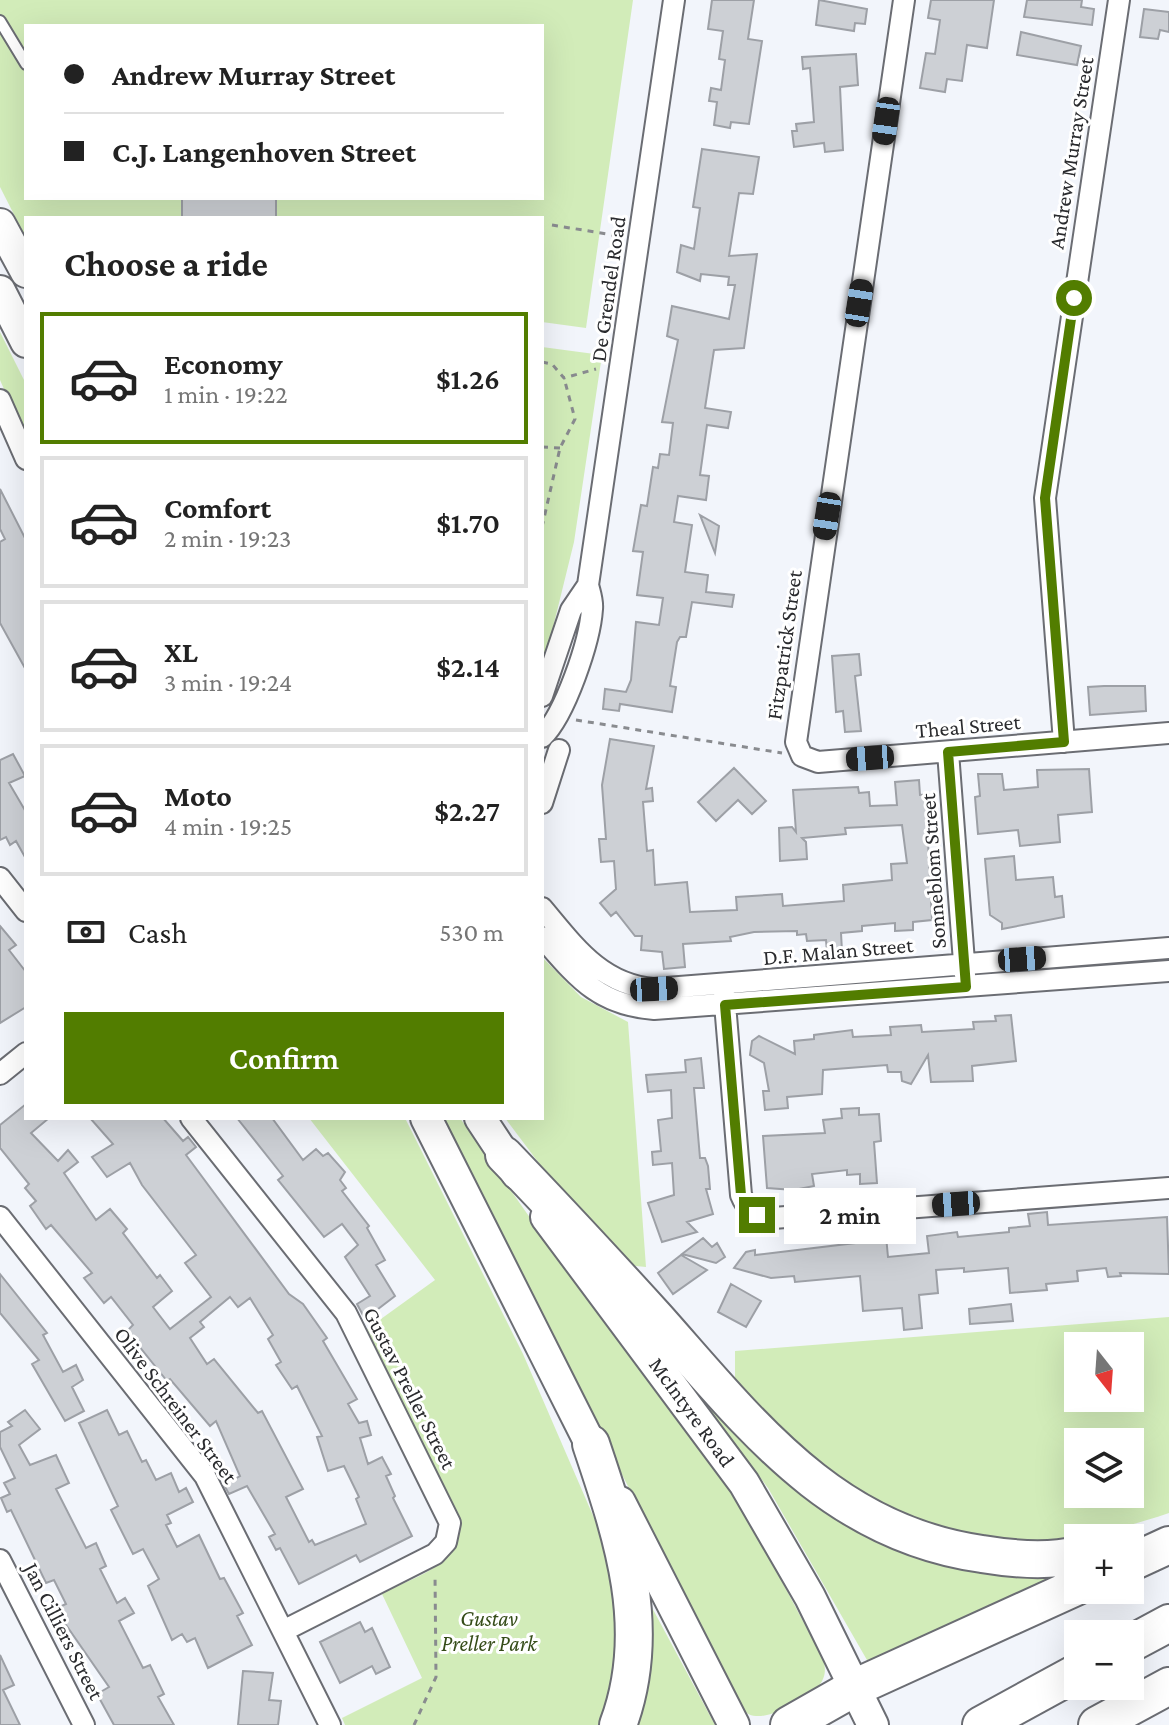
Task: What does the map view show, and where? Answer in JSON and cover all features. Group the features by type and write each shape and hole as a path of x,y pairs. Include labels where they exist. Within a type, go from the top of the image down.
{"highway":[{"path":"504,1155 765,1437 816,1485 853,1511 889,1528 958,1551 1000,1557 1064,1555"},
{"path":"591,1444 621,1533 634,1616 633,1664 618,1725"},
{"path":"1144,1537 1169,1529"},
{"path":"1144,1557 1169,1545"},
{"path":"789,1725 854,1688 1064,1592"},
{"path":"1144,1636 1169,1623"},
{"path":"981,1725 1064,1680"},
{"path":"1097,1725 1169,1686"}],"main road":[{"path":"0,224 24,268"},
{"path":"2,297 24,338"},
{"path":"427,1120 734,1725"},
{"name":"McIntyre Road","path":"481,1120 574,1257 662,1368 744,1483 810,1597 873,1725"}],"street":[{"name":"De Grendel Road","path":"544,734 557,718 569,691 592,612 588,585 674,0"},
{"name":"Fitzpatrick Street","path":"810,759 796,742 796,728 904,0"},
{"name":"Andrew Murray Street","path":"1064,742 1045,498 1119,0"},
{"path":"0,400 24,454"},
{"name":"De Grendel Road","path":"544,690 571,610 588,585"},
{"name":"Theal Street","path":"810,759 948,752 1169,733"},
{"path":"544,797 559,750"},
{"name":"Sonneblom Street","path":"948,752 966,987"},
{"path":"0,878 24,908"},
{"name":"D.F. Malan Street","path":"544,910 604,975 622,984 654,989 724,995 966,987 1169,971"},
{"name":"D.F. Malan Street","path":"544,939 594,992 620,1004 654,1009 724,995 964,963 1169,948"},
{"path":"724,995 741,1195 745,1205 757,1215 773,1218 1169,1188"},
{"path":"0,1074 24,1055"},
{"name":"Gustav Preller Street","path":"193,1120 346,1313 447,1516 448,1537 435,1554"},
{"name":"Olive Schreiner Street","path":"0,1217 205,1476 330,1725"},
{"path":"283,1631 435,1554"},
{"name":"Jan Cilliers Street","path":"0,1560 84,1725"}],"lane":[{"path":"0,21 24,61"}],"path":[{"path":"552,225 613,235"},
{"path":"544,362 552,364 564,378 575,419 560,448 544,518"},
{"path":"564,378 596,369"},
{"path":"544,447 560,448"},
{"path":"572,719 810,759"},
{"path":"414,1725 436,1677 435,1554"}],"green space":[{"path":"0,0 633,0 586,328 544,322 544,216 24,216 24,234 0,187"},
{"path":"0,332 24,380 24,434 0,380"},
{"path":"544,347 602,355 574,542 544,664"},
{"path":"544,959 581,997 628,1022 646,1267 626,1265 556,1186 506,1120 544,1120"},
{"name":"Gustav Preller Park","path":"311,1120 406,1120 523,1354 614,1564 623,1607 606,1725 345,1725 342,1718 422,1678 382,1594 435,1567 454,1548 458,1535 459,1519 367,1329 435,1280"},
{"path":"443,1120 461,1120 533,1222 734,1491 823,1659 823,1679 804,1698 764,1716 751,1715 739,1706"},
{"path":"625,1302 762,1459 808,1500 855,1530 930,1561 1064,1569 1064,1577 877,1664 867,1660 768,1488 751,1465 743,1462"},
{"path":"1169,1317 1169,1513 1130,1524 1064,1524 1064,1537 1036,1541 980,1539 929,1526 881,1504 833,1472 785,1431 735,1381 735,1351"},
{"path":"649,1602 715,1725 624,1725"}],"building":[{"path":"712,0 754,0 748,39 762,41 749,124 731,122 730,128 714,125 717,102 709,101 711,88 721,90 725,60 719,59 723,31 708,29"},
{"path":"819,0 867,9 865,24 855,23 854,31 816,25"},
{"path":"931,0 994,0 987,48 967,45 962,81 947,79 945,92 920,88 926,53 935,54 940,20 928,18"},
{"path":"1027,0 1082,0 1081,7 1094,9 1092,25 1024,17"},
{"path":"1144,9 1169,12 1169,32 1160,30 1158,39 1140,37"},
{"path":"1021,32 1081,46 1077,65 1017,55"},
{"path":"856,54 858,85 840,87 843,150 825,152 824,143 794,147 792,131 797,131 796,124 814,122 810,68 803,69 802,57"},
{"path":"702,149 759,157 753,194 739,193 729,256 757,254 744,348 714,350 705,408 731,412 728,428 707,425 700,475 709,476 706,500 678,496 674,522 692,525 685,572 708,575 706,592 734,595 732,607 692,602 686,637 680,637 677,642 670,686 676,687 672,712 620,704 619,711 603,709 605,689 626,692 631,680 636,622 659,625 663,598 637,595 643,552 633,551 641,505 647,506 653,467 658,468 660,454 669,455 673,423 662,422 678,340 667,336 672,306 729,319 735,285 728,285 729,277 701,274 700,281 677,272 681,245 694,249 700,208 693,207"},
{"path":"182,200 276,200 276,216 182,216"},
{"path":"0,489 24,536 24,666 0,623 0,542 5,539 0,529"},
{"path":"700,515 719,526 715,553"},
{"path":"859,654 861,675 855,676 861,731 845,732 843,711 836,712 832,656"},
{"path":"1145,686 1146,711 1090,715 1088,687"},
{"path":"610,739 654,746 646,789 652,788 653,801 643,802 647,851 653,850 655,885 687,882 690,912 737,910 736,897 782,894 783,906 844,901 843,885 892,880 891,864 907,863 902,825 845,828 846,834 802,838 806,842 807,859 780,861 779,828 792,827 796,832 793,790 858,787 859,793 869,792 870,806 897,805 895,782 919,780 920,795 930,794 932,822 927,823 932,920 913,922 913,930 895,931 895,923 862,926 862,931 841,933 842,951 827,952 826,940 807,941 806,934 797,935 797,931 754,932 730,937 731,941 683,944 685,967 664,969 662,952 641,950 642,936 635,936 616,912 611,916 600,903 616,889 614,861 601,862 599,839 606,839 602,785"},
{"path":"13,754 24,774 9,783 24,809 24,855 16,841 10,845 6,837 0,840 0,760"},
{"path":"734,768 766,801 752,814 738,800 716,821 698,802"},
{"path":"1089,769 1092,812 1058,815 1060,842 1020,846 1018,830 978,834 975,797 980,796 978,774 1002,774 1004,790 1038,787 1037,770"},
{"path":"1014,856 1016,880 1053,877 1055,897 1062,896 1064,917 1002,929 1002,923 990,915 985,859"},
{"path":"0,926 16,945 9,950 24,969 24,1008 0,1023"},
{"path":"1011,1015 1016,1061 972,1066 973,1081 931,1082 928,1055 911,1084 902,1081 901,1072 888,1072 887,1065 823,1070 822,1094 787,1097 788,1108 765,1110 763,1091 769,1091 764,1063 750,1055 752,1041 759,1036 795,1054 794,1041 814,1039 814,1035 852,1030 853,1037 891,1035 890,1027 921,1025 922,1032 974,1029 973,1022 996,1021 995,1016"},
{"path":"701,1058 704,1088 694,1088 700,1158 705,1158 708,1166 710,1189 706,1189 713,1214 687,1222 697,1232 662,1242 648,1203 674,1195 672,1163 653,1165 652,1152 661,1151 658,1120 672,1118 671,1090 648,1092 646,1075 686,1072 685,1060"},
{"path":"24,1106 24,1120 47,1120 31,1133 58,1161 68,1150 78,1162 64,1173 96,1220 110,1209 127,1229 123,1233 157,1278 160,1275 172,1291 153,1307 170,1329 211,1297 185,1263 196,1255 142,1185 130,1163 107,1177 92,1157 113,1144 92,1120 165,1120 183,1141 188,1137 196,1147 186,1155 289,1294 303,1304 327,1338 323,1341 357,1399 348,1404 359,1423 367,1421 371,1435 360,1438 368,1464 382,1457 391,1474 386,1476 395,1496 393,1498 412,1536 360,1562 356,1555 299,1584 280,1548 276,1550 269,1537 275,1534 247,1486 229,1494 224,1485 240,1476 216,1421 210,1426 170,1379 167,1381 127,1331 133,1325 111,1297 104,1303 84,1278 92,1273 51,1225 46,1229 30,1206 36,1201 25,1188 29,1184 0,1148 0,1125","holes":["230,1297 238,1307 250,1298 273,1335 268,1339 281,1362 276,1365 292,1389 297,1386 322,1436 317,1437 328,1471 344,1466 359,1497 356,1499 366,1524 315,1545 312,1540 309,1542 286,1497 303,1489 262,1411 258,1413 214,1359 207,1364 190,1338 204,1327 200,1322"]},
{"path":"859,1108 859,1115 879,1114 881,1141 874,1142 877,1183 860,1184 860,1174 847,1175 847,1170 812,1174 814,1186 794,1190 767,1188 763,1136 825,1133 823,1120 842,1118 841,1109"},
{"path":"239,1120 273,1120 303,1160 316,1149 323,1156 328,1153 345,1172 340,1180 346,1188 342,1191 369,1226 367,1228 385,1260 376,1265 395,1296 365,1319 357,1304 370,1296 345,1257 358,1245 342,1224 324,1237 278,1180 283,1176"},
{"path":"1047,1212 1048,1225 1167,1217 1169,1274 1120,1273 1121,1276 1108,1277 1106,1268 1077,1271 1078,1281 1046,1284 1047,1290 1010,1293 1008,1268 964,1272 964,1268 936,1270 938,1293 919,1295 922,1328 904,1330 902,1308 863,1311 860,1276 795,1282 794,1276 771,1278 734,1268 746,1252 755,1250 755,1255 855,1243 855,1237 886,1236 888,1257 929,1253 927,1236 957,1232 958,1237 1009,1232 1009,1228 1030,1226 1028,1214"},
{"path":"703,1238 712,1247 717,1243 725,1257 716,1263 682,1254"},
{"path":"681,1255 707,1270 673,1294 658,1273"},
{"path":"0,1274 47,1333 43,1335 63,1372 76,1365 83,1380 72,1387 84,1411 65,1421 32,1364 39,1360 0,1313"},
{"path":"731,1284 761,1301 746,1327 718,1312"},
{"path":"1011,1304 1013,1321 970,1324 969,1309"},
{"path":"25,1410 40,1429 19,1445 30,1465 56,1455 69,1483 56,1489 86,1548 96,1543 106,1566 100,1569 117,1603 125,1598 134,1613 119,1621 143,1668 150,1665 164,1694 158,1697 174,1725 114,1725 97,1694 109,1687 64,1622 57,1608 66,1604 54,1580 46,1583 11,1510 7,1512 1,1498 10,1494 4,1483 15,1478 0,1447 0,1432 12,1426 8,1422"},
{"path":"107,1410 119,1435 127,1431 142,1462 146,1460 156,1480 171,1473 179,1492 186,1488 193,1502 167,1515 171,1523 166,1525 177,1547 199,1535 220,1579 224,1578 243,1613 237,1616 252,1645 208,1668 195,1638 187,1642 182,1634 172,1640 148,1586 159,1579 143,1549 133,1554 111,1510 118,1506 79,1423"},
{"path":"360,1622 365,1632 372,1628 390,1667 376,1674 372,1666 340,1683 320,1642"},
{"path":"0,1655 14,1685 3,1690 20,1725 0,1725"},
{"path":"243,1671 273,1673 269,1700 281,1701 278,1725 238,1725"}],"route":[{"path":"757,1215 745,1205 741,1195 725,1005 966,987 948,752 1064,742 1045,498 1074,298"}]}
